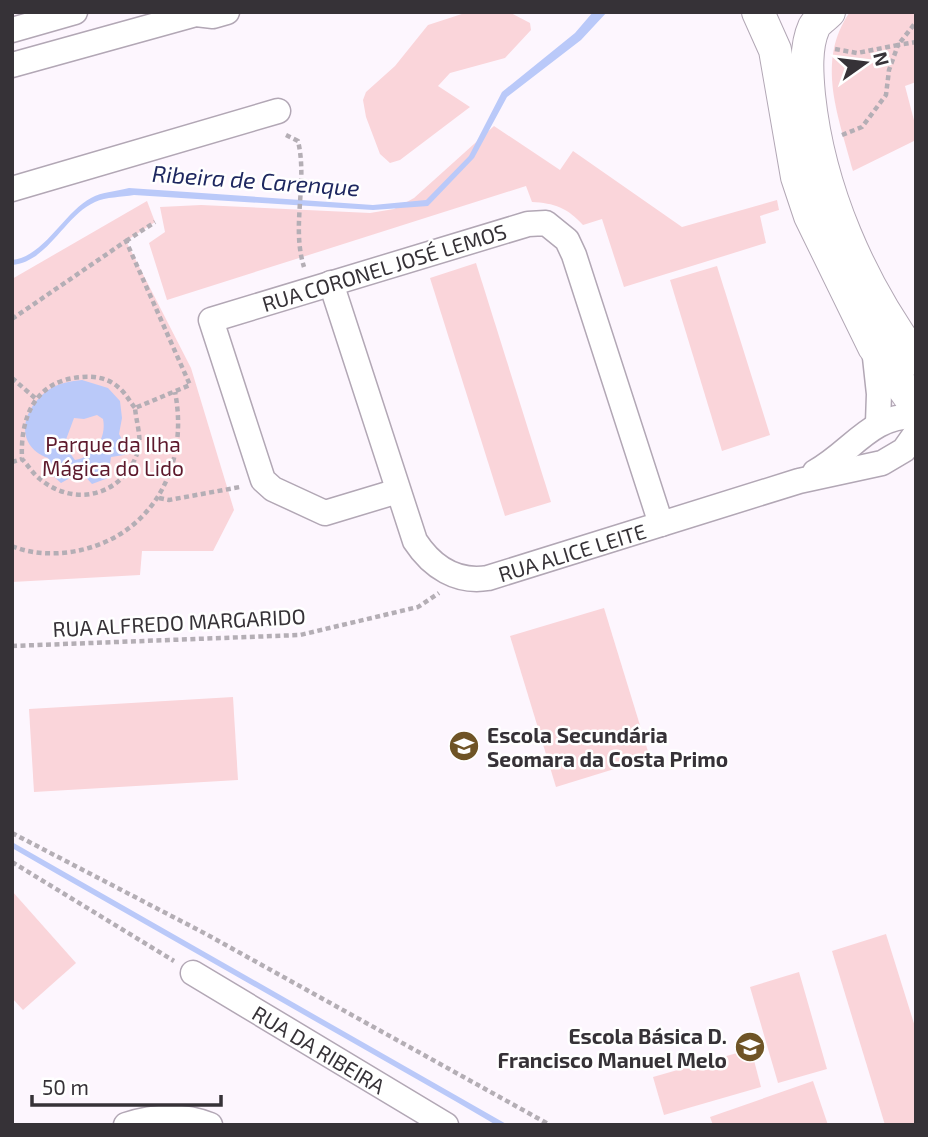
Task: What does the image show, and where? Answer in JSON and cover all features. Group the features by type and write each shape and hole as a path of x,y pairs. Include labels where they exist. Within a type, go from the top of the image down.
{"street":[{"path":"12,30 75,12"},
{"path":"12,65 196,14 213,16 227,12"},
{"path":"758,12 775,50 797,177 810,216 874,347 916,406"},
{"path":"829,12 815,25 807,74 812,119 822,166 848,242 898,335 916,359"},
{"path":"12,189 278,111"},
{"name":"RUA CORONEL JOSÉ LEMOS","path":"398,491 325,513 273,489 262,480 211,320 528,224 546,223 558,230 574,255 661,524"},
{"path":"321,286 415,541 425,556 448,572 463,578"},
{"path":"874,347 879,394 878,423 899,416 916,416"},
{"name":"RUA ALICE LEITE","path":"799,481 841,456 878,423"},
{"name":"RUA ALICE LEITE","path":"882,463 904,450 916,433"},
{"name":"RUA ALICE LEITE","path":"463,578 488,578 799,481 882,463 916,461"},
{"name":"RUA DA RIBEIRA","path":"193,973 446,1125"},
{"path":"126,1125 146,1118 171,1117 197,1119 210,1125"}],"path":[{"path":"844,135 862,127 886,95 889,69 898,45 916,22"},
{"path":"832,48 856,52 916,42"},
{"path":"278,111 285,135 298,141 304,165 298,228 299,252 321,286"},
{"path":"12,319 155,222"},
{"path":"126,241 190,386 135,408"},
{"path":"79,377 100,377 118,386 135,408 140,444 130,471 114,486 94,495 73,496 40,480 22,459 24,421 35,398 51,384 79,377"},
{"path":"12,378 35,398"},
{"path":"12,546 44,554 71,553 97,547 121,535 142,518 159,498 176,457 179,414 175,392"},
{"path":"12,462 22,459"},
{"path":"159,498 169,500 228,491"},
{"name":"RUA ALFREDO MARGARIDO","path":"12,646 300,635 418,607 463,578"},
{"path":"12,833 206,934 551,1125"},
{"path":"12,862 193,973"}],"green space":[{"path":"468,12 509,12 530,23 531,30 505,58 450,73 438,86 470,107 400,160 390,163 380,154 366,117 363,100 366,92 395,66 428,25"},
{"path":"850,12 916,12 916,82 905,86 916,128 916,140 853,171 837,110 832,70 834,50"},
{"path":"494,126 560,170 573,151 682,227 777,200 779,210 760,216 766,243 624,287 602,219 583,225 572,214 560,208 532,202 526,186 167,300 149,243 165,232 160,207 201,205 370,213 394,209 414,198"},
{"name":"Parque da Ilha Mágica do Lido","path":"147,201 155,222 126,241 191,368 234,510 213,551 142,551 140,575 12,582 12,279"},
{"path":"476,263 551,502 505,516 430,278"},
{"path":"717,266 770,435 722,451 670,280"},
{"path":"604,608 650,758 556,787 510,636"},
{"path":"233,697 238,780 34,792 29,709"},
{"path":"12,891 76,963 23,1010 12,998"},
{"path":"886,934 916,1030 916,1125 885,1125 832,951"},
{"path":"799,972 827,1069 778,1083 750,987"},
{"path":"751,1049 761,1087 664,1115 653,1077"},
{"path":"813,1081 828,1125 713,1125 710,1117"}],"water":[{"path":"593,12 607,12 581,40 507,97 474,158 428,206 373,210 134,195 114,197 99,200 84,209 36,256 12,265 12,260 23,257 44,243 72,213 91,198 129,188 373,205 426,200 469,156 502,92 575,33"},
{"path":"82,380 108,388 120,401 122,418 119,434 128,450 124,455 111,457 108,478 92,484 81,472 61,483 51,474 48,458 30,444 25,425 33,406 50,389","holes":["97,415 103,419 103,433 98,446 88,455 75,460 64,445 74,418 84,419"]},
{"path":"12,842 508,1125 496,1125 12,848"}],"place":[{"name":"Escola Secundária Seomara da Costa Primo","path":"464,746"},
{"name":"Escola Básica D. Francisco Manuel Melo","path":"750,1047"}],"water label":[{"name":"Ribeira de Carenque","path":"256,180"}]}
